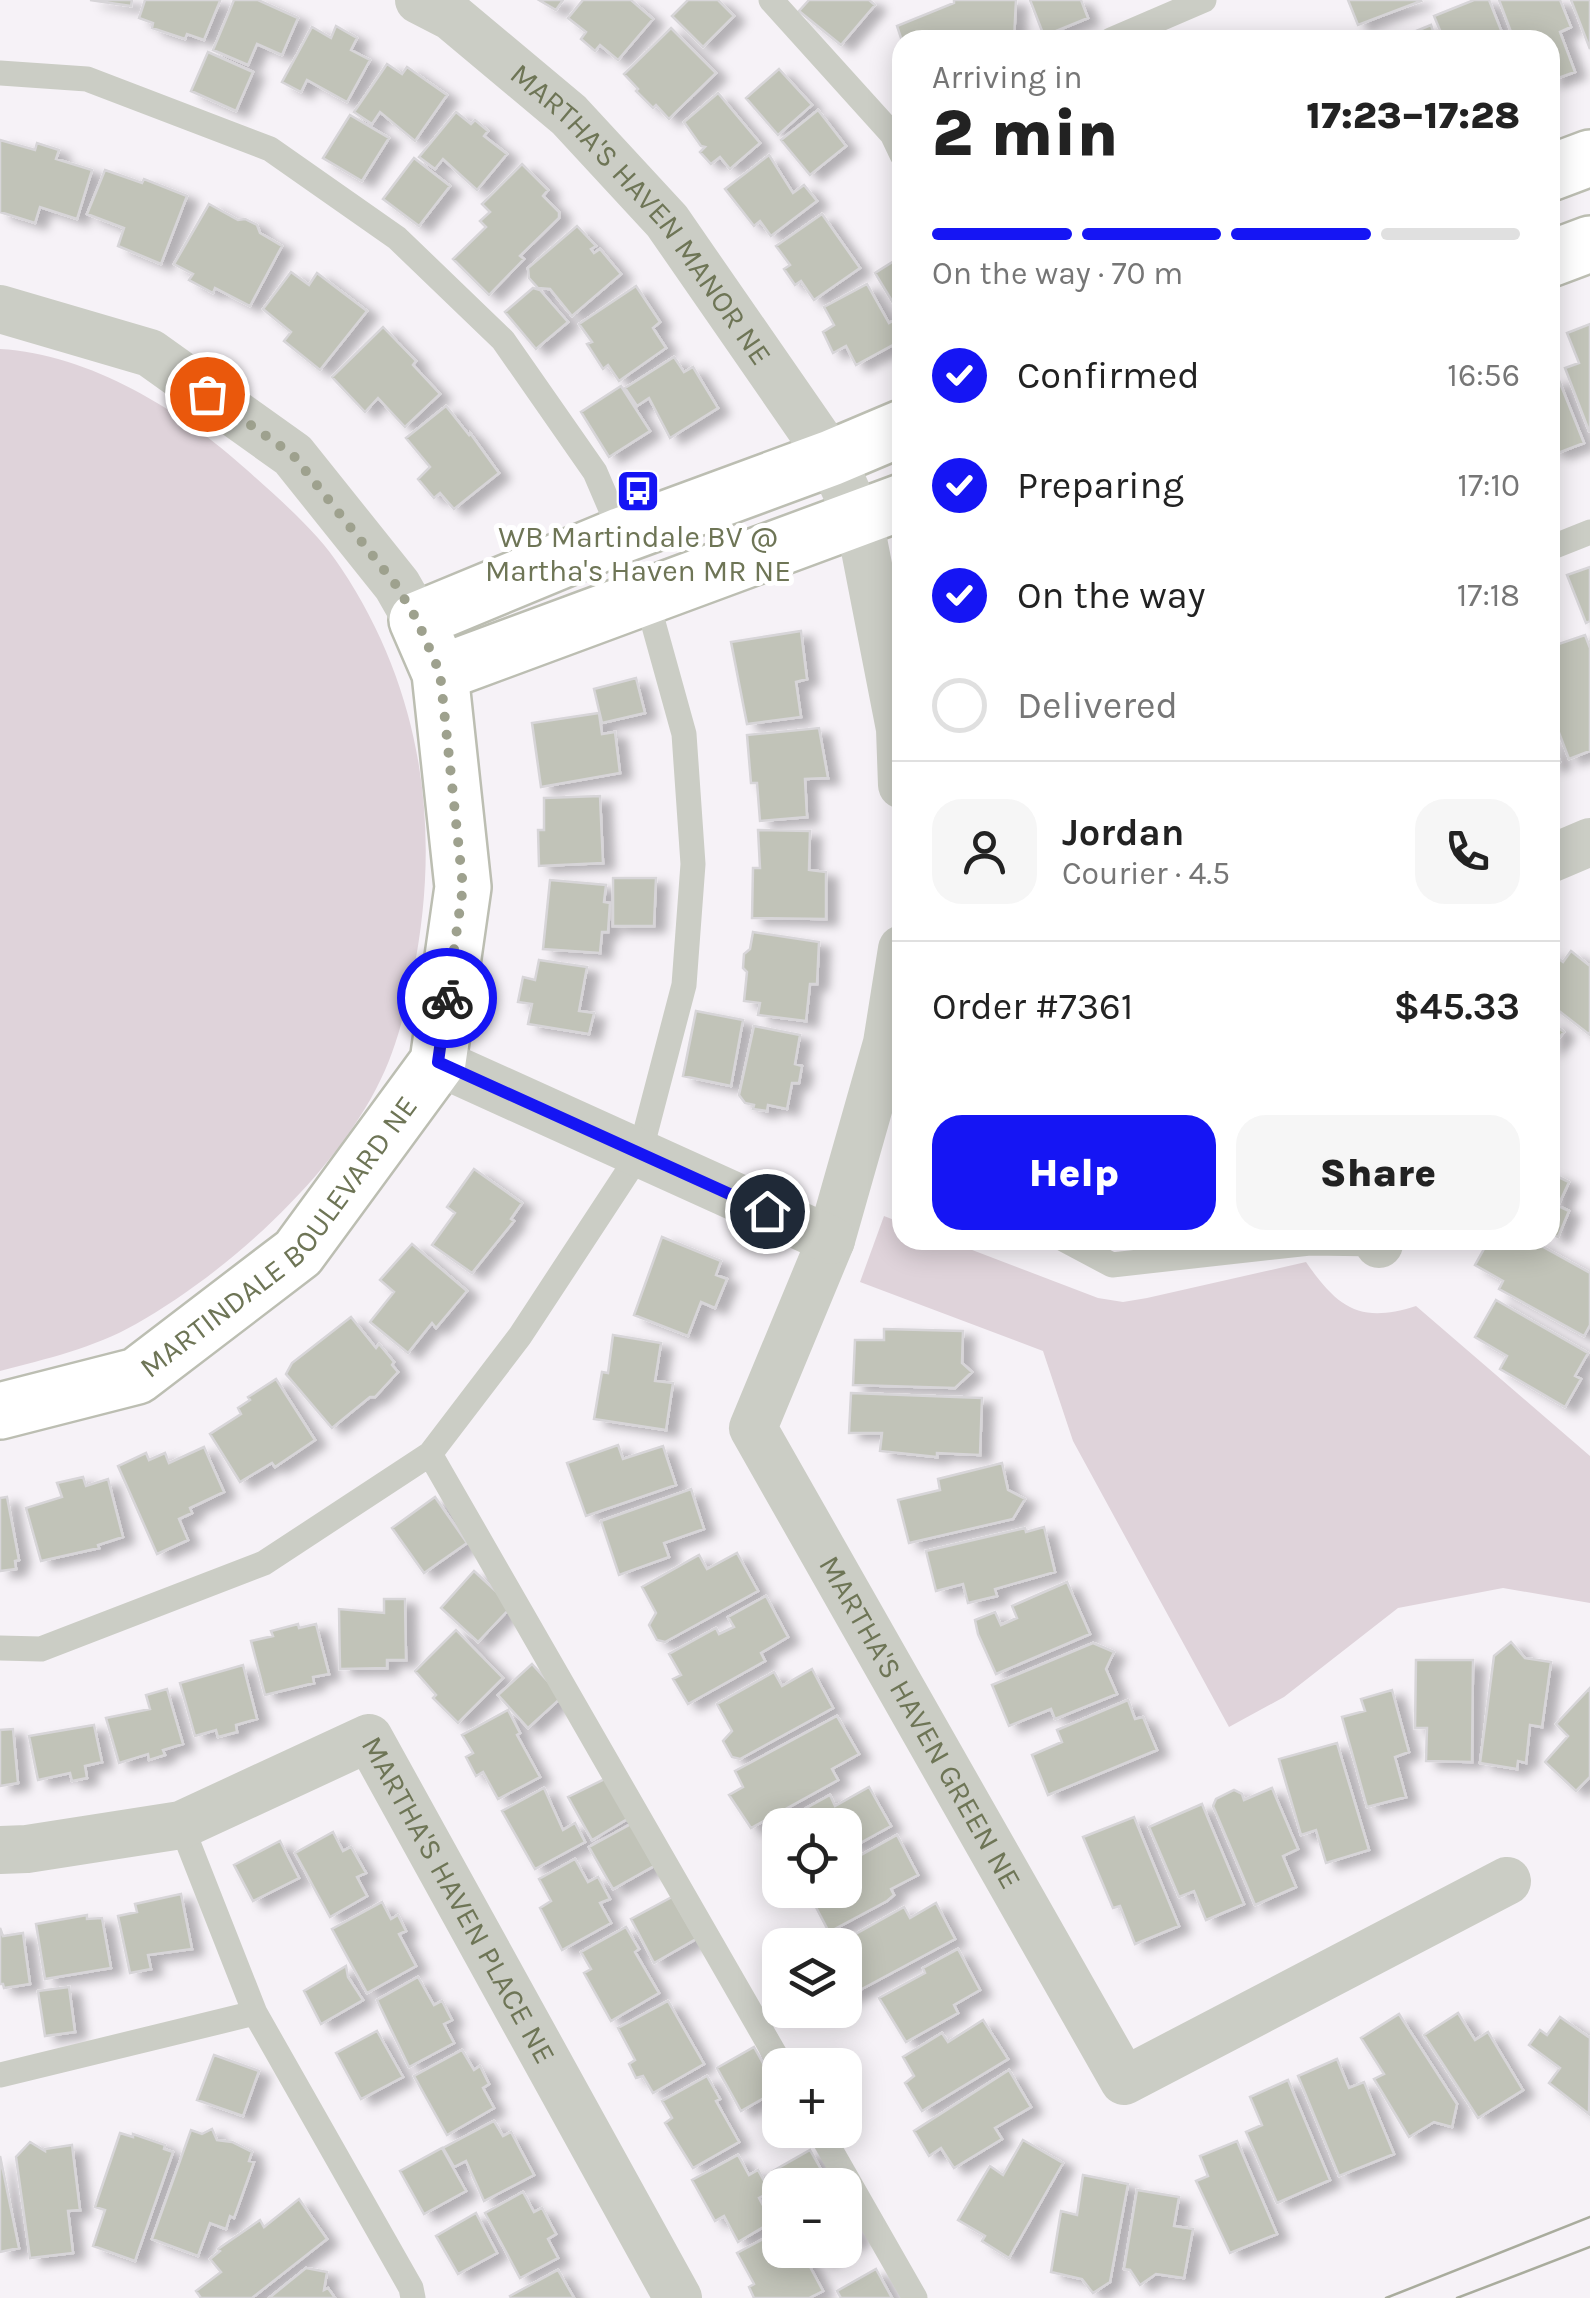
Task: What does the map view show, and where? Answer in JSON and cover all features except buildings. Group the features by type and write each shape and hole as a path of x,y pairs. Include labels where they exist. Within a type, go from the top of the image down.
{"street":[{"name":"MARTHA'S HAVEN MANOR NE","path":"419,0 452,17 569,114 667,221 831,458"},
{"path":"1560,169 1590,158"},
{"path":"1560,255 1590,244"},
{"path":"0,309 150,353 293,455 396,585 417,620 892,432"},
{"path":"831,458 881,510 892,637"},
{"path":"440,673 881,510"},
{"name":"MARTINDALE BOULEVARD NE","path":"0,1412 136,1376 298,1253 438,1062 463,887 440,673 417,620"},
{"path":"1560,855 1590,842"},
{"name":"MARTHA'S HAVEN GREEN NE","path":"892,1008 886,1043 831,1240 753,1428 1124,2080 1507,1881"},
{"path":"438,1062 831,1240"},
{"name":"MARTHA'S HAVEN PLACE NE","path":"0,1850 181,1826 369,1738 678,2298"}],"lane":[{"path":"771,0 892,132"},
{"path":"1134,30 1204,0"},
{"path":"0,73 86,80 270,149 397,238 503,340 595,472 622,536"},
{"path":"1560,544 1590,532"},
{"path":"0,1648 41,1649 264,1564 430,1454 520,1336 640,1153 684,985 693,864 684,734 646,597"},
{"path":"1083,1250 1112,1266 1250,1250"},
{"path":"430,1454 772,2048"},
{"path":"181,1826 255,2013 411,2288 413,2298"},
{"path":"0,2075 255,2013"},
{"path":"829,2148 916,2298"}],"shaded area":[{"path":"0,349 34,353 101,374 164,407 221,448 321,541 369,615 391,663 419,764 426,868 413,974 394,1047 376,1089 330,1158 239,1252 170,1303 104,1340 0,1371"},
{"path":"884,1216 892,1219 892,1250 972,1250 1098,1298 1123,1302 1147,1298 1306,1262 1329,1291 1352,1308 1380,1313 1416,1306 1590,1456 1590,1603 1503,1588 1398,1608 1284,1697 1229,1727 1073,1441 1043,1351 860,1282"}],"tram line":[{"path":"1386,2298 1590,2217"},
{"path":"1457,2298 1590,2247"}],"way so far":[{"path":"207,394 293,455 396,585 417,620 440,673 463,887 447,998"}],"place":[{"name":"WB Martindale BV @ Martha's Haven MR NE","path":"638,491"}],"route":[{"path":"447,998 438,1062 767,1211"}]}
